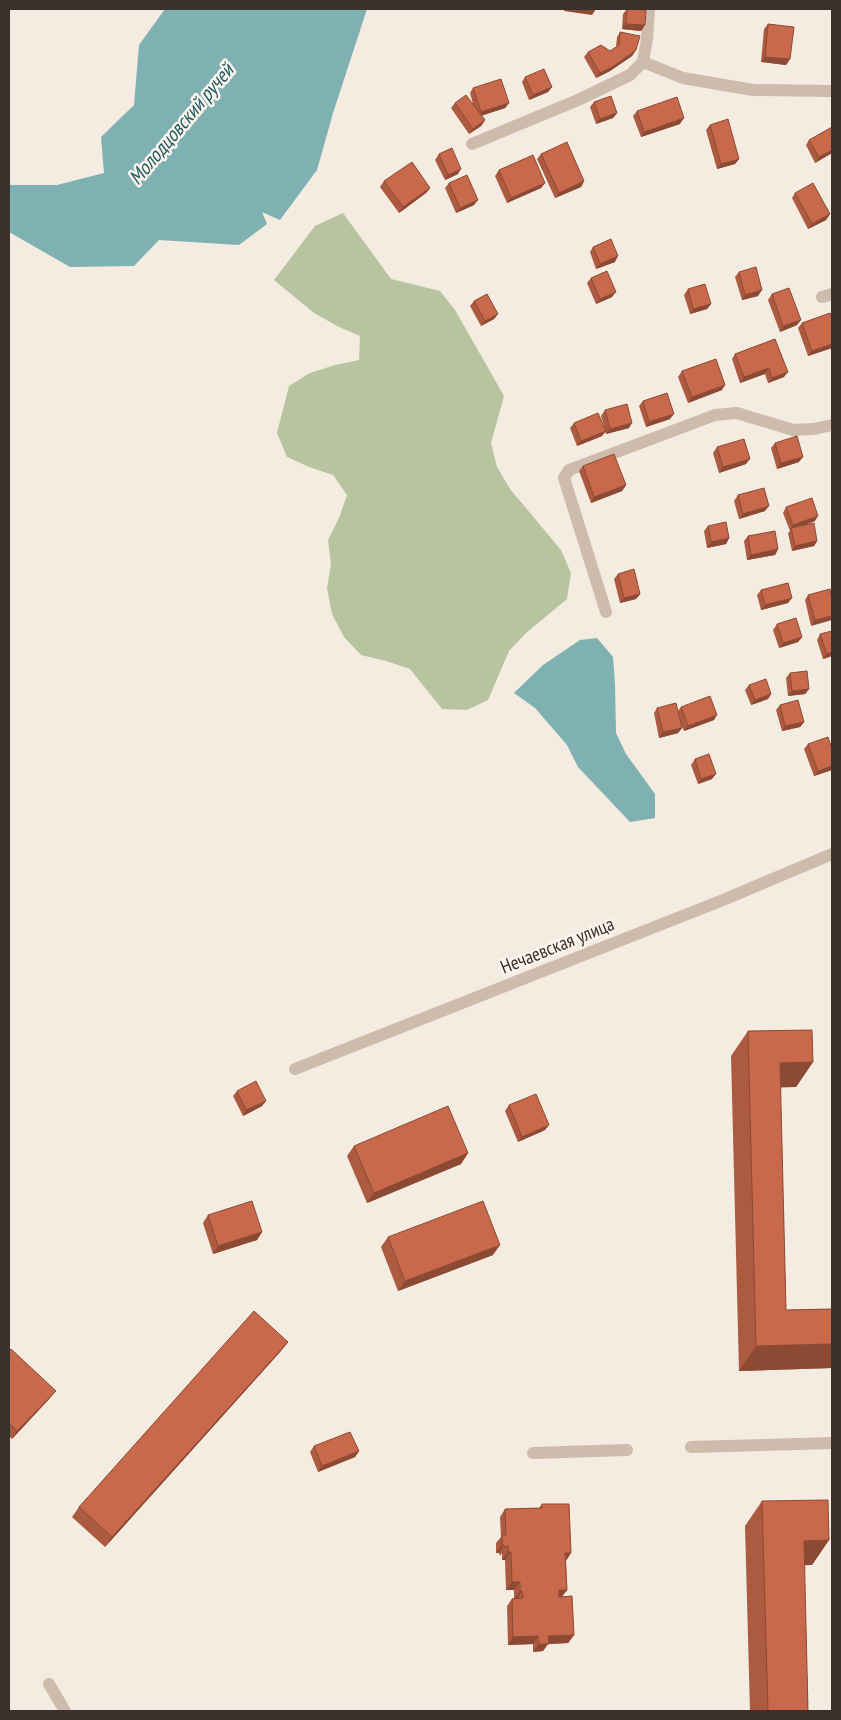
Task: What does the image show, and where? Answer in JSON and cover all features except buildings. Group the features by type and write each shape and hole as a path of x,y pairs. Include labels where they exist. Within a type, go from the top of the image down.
{"street":[{"path":"472,144 578,100 630,75 643,62 649,9"},
{"path":"643,62 683,78 753,90 832,91"},
{"path":"606,612 564,478 569,470 715,415 737,413 792,430 814,429 832,425"},
{"name":"Нечаевская улица","path":"295,1069 716,903 832,854"},
{"path":"691,1447 832,1443"},
{"path":"532,1453 627,1450"},
{"path":"49,1684 65,1711"}],"green space":[{"path":"343,213 391,279 440,291 455,310 504,396 491,443 497,467 510,489 561,550 571,573 567,599 526,633 509,651 488,700 467,710 442,709 410,669 361,655 344,637 332,614 327,588 331,564 328,540 339,518 347,495 333,475 287,457 277,433 289,386 310,373 359,360 360,336 314,313 274,280 315,226"}],"water":[{"name":"Молодцовский ручей","path":"165,9 367,9 333,113 317,170 280,220 262,212 267,224 239,245 159,240 134,266 70,267 9,232 9,185 57,185 104,173 101,137 134,105 139,45"},
{"path":"597,638 613,657 616,733 626,754 655,794 655,818 630,822 578,767 567,745 535,708 514,693 543,665 580,640"}]}
